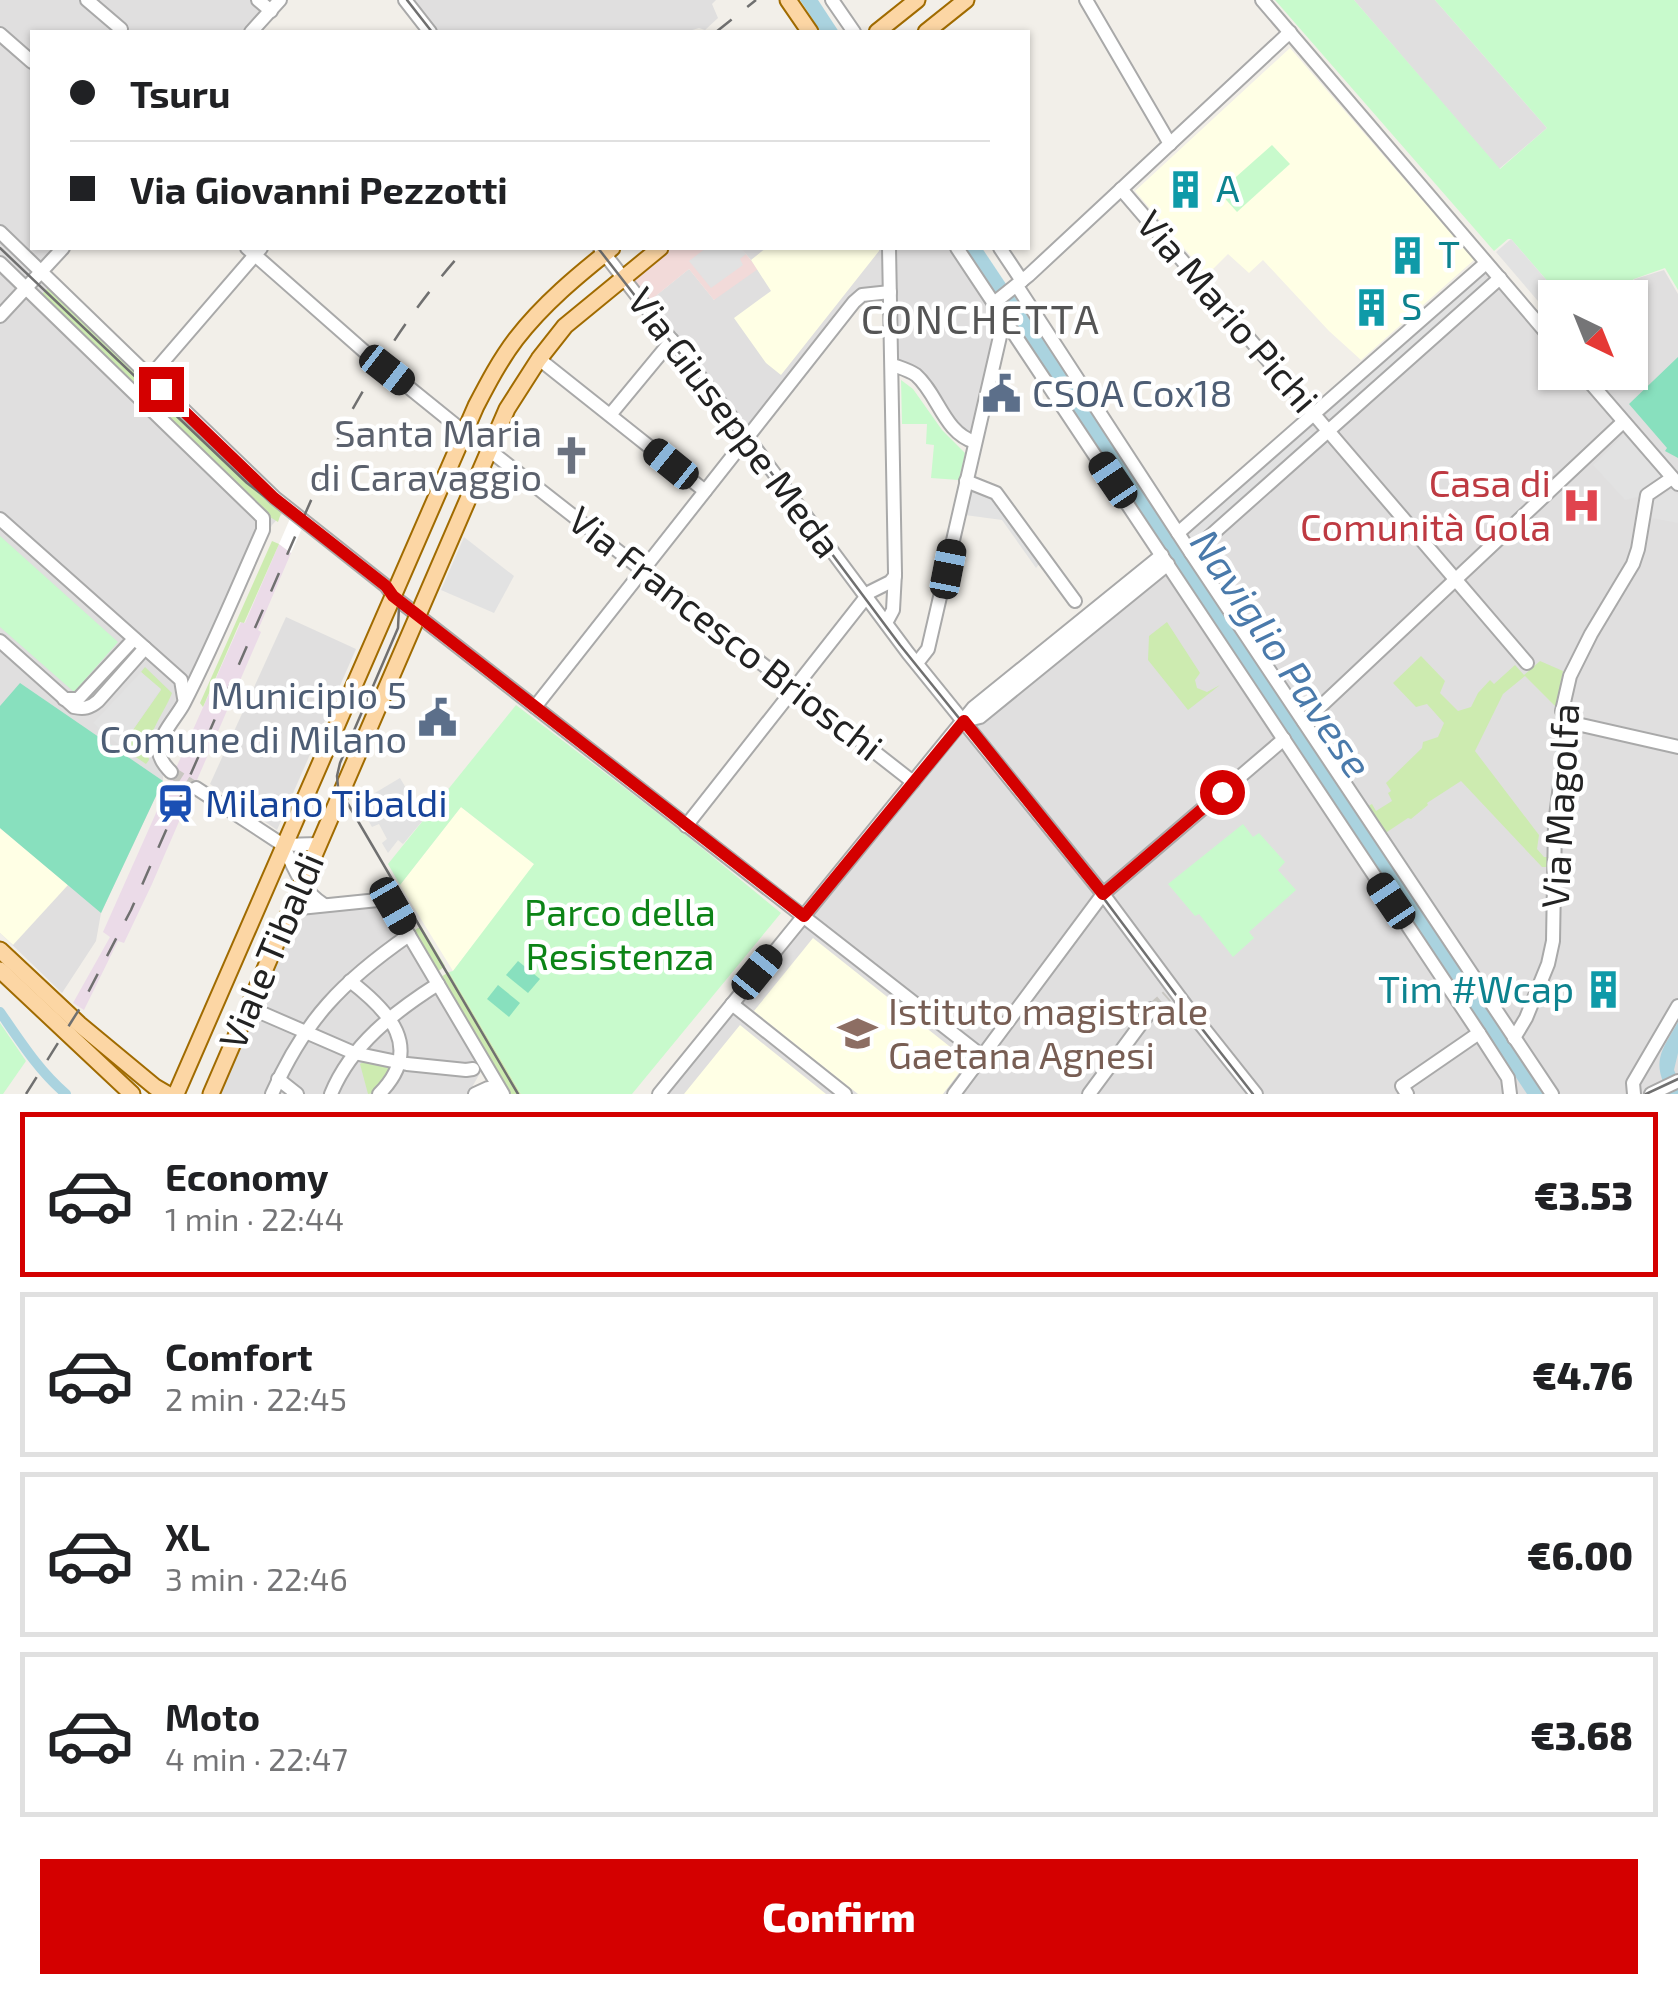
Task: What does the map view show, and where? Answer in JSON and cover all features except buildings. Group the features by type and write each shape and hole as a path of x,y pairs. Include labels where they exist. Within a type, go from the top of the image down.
{"main road":[{"path":"788,0 809,30"},
{"path":"880,30 917,0"},
{"path":"928,30 966,0"},
{"name":"Viale Tibaldi","path":"176,1094 464,432 495,371 515,340 549,302 606,250"},
{"name":"Viale Tibaldi","path":"211,1094 507,408 566,326 658,250"},
{"path":"0,950 79,1024 167,1094"},
{"path":"0,970 129,1090"},
{"path":"129,1090 128,1077 144,1078"}],"street":[{"path":"86,0 120,30"},
{"path":"253,30 275,5 258,0"},
{"path":"405,0 428,30"},
{"path":"832,0 853,30"},
{"path":"1086,0 1170,144"},
{"path":"1262,0 1538,323"},
{"path":"997,301 1290,32"},
{"path":"0,34 30,60"},
{"name":"Via Mario Pichi","path":"1121,189 1527,664"},
{"path":"0,232 274,498 534,708 982,1056"},
{"path":"0,316 62,250"},
{"path":"147,375 155,371 255,250 365,352 464,432"},
{"name":"Via Giuseppe Meda","path":"606,250 623,278 916,663 1103,894 1171,994 1256,1094"},
{"path":"886,623 893,610 895,576 889,250"},
{"path":"959,250 997,301 1004,318 1479,1033 1510,1089"},
{"path":"1001,250 1017,285 1191,553 1552,1094"},
{"path":"1178,533 1486,262"},
{"path":"0,263 263,518 263,530 183,706 162,740 159,751 171,772"},
{"path":"1191,553 1500,278"},
{"path":"534,708 854,302 862,296 890,292"},
{"path":"916,663 928,649 1004,318"},
{"path":"610,416 672,340"},
{"path":"539,360 706,491"},
{"path":"892,366 915,374 954,428 965,439 975,442"},
{"path":"1596,390 1675,481"},
{"path":"1304,722 1624,422"},
{"name":"Via Francesco Brioschi","path":"489,450 913,782"},
{"path":"966,481 996,493 1075,601"},
{"name":"Via Magolfa","path":"1514,1038 1548,964 1553,941 1555,824 1568,722 1562,711 1570,676 1633,564 1647,495 1675,481"},
{"path":"0,519 181,680 183,706"},
{"path":"659,1094 964,721 980,717 1002,692 1165,559"},
{"path":"686,826 870,592 895,576"},
{"path":"0,641 74,707 82,709 91,707 140,643"},
{"path":"181,680 199,670"},
{"path":"1568,722 1678,747"},
{"path":"954,1094 1103,894 1284,738"},
{"path":"196,788 284,845 302,883 324,904"},
{"path":"284,845 318,844"},
{"path":"290,909 386,900 393,906 502,1092"},
{"path":"272,1094 304,1032 325,1005 386,950 409,935"},
{"path":"350,981 390,1018 398,1038 399,1062 389,1084 379,1094"},
{"path":"331,1094 354,1053 390,1018 438,984"},
{"path":"732,1004 845,1094"},
{"path":"1634,1094 1633,1083 1678,1006"},
{"path":"248,1007 354,1053 473,1069"},
{"path":"1088,1094 1152,1009"},
{"path":"1407,1094 1402,1086 1479,1033"},
{"path":"474,1094 473,1069 478,1052"},
{"path":"278,1079 298,1094"},
{"path":"1651,1094 1678,1081"},
{"path":"474,1094 488,1088 502,1092"}],"shaded area":[{"path":"0,0 278,0 252,30 30,30 30,250 60,250 42,270 0,231"},
{"path":"412,0 716,0 712,4 718,18 705,30 434,30"},
{"path":"1354,0 1435,0 1547,128 1499,169"},
{"path":"1290,48 1474,260 1361,360 1263,260 1249,273 1228,254 1207,275 1135,191"},
{"path":"0,236 286,510 272,525 201,686 172,733 164,755 163,781 101,913 96,941 62,993 0,933"},
{"path":"1511,239 1546,280 1538,280 1538,301 1496,252"},
{"path":"659,250 743,250 758,269 714,300 689,269 647,303 626,276"},
{"path":"703,250 743,250 746,254 740,259 743,265 711,288 689,261"},
{"path":"743,250 952,250 999,319 972,438 896,363 895,291 861,291 749,434 647,303 689,269 714,300 751,260"},
{"path":"764,250 879,250 781,375 766,363 734,318 771,291 751,260"},
{"path":"1495,261 1538,311 1538,390 1648,390 1648,280 1634,280 1664,270 1678,294 1678,1094 660,1094 965,721 1161,559"},
{"path":"1480,273 1489,283 1333,421 1324,411"},
{"path":"1306,427 1315,437 1194,544 1186,532"},
{"path":"1624,435 1663,477 1641,496 1625,500 1593,465"},
{"path":"972,488 994,496 1041,562 1036,568 1002,520 965,515"},
{"path":"1672,489 1678,495 1678,523 1652,518 1654,501"},
{"path":"464,537 514,576 494,613 441,590"},
{"path":"279,544 291,553 258,630 261,632 152,884 124,943 118,941 84,1010 73,1003 110,937 103,932"},
{"path":"286,617 356,649 277,830 210,784"},
{"path":"141,672 161,689 121,747 93,723"},
{"path":"400,778 424,819 403,844 398,840 388,853 382,843 387,839 379,824 372,827 358,803"},
{"path":"461,807 535,865 453,971 400,885"},
{"path":"0,828 68,885 13,945 0,933"},
{"path":"386,903 483,1068 468,1094 212,1094 292,910"},
{"name":"Istituto magistrale Gaetana Agnesi","path":"813,938 968,1061 943,1094 858,1094 754,1011"},
{"path":"740,1025 766,1046 826,1094 684,1094"}],"green space":[{"path":"1275,0 1354,0 1500,169 1547,128 1435,0 1678,0 1678,290 1665,268 1632,280 1546,280 1511,239 1494,251"},
{"path":"1272,145 1290,164 1237,212 1219,192"},
{"path":"48,288 282,510 278,522 265,514 41,295"},
{"path":"1678,357 1678,458 1665,451 1667,448 1629,404 1648,390"},
{"path":"901,380 913,389 942,430 965,453 959,480 931,478 934,445 926,444 927,424 902,424"},
{"path":"0,536 118,642 74,692 0,627"},
{"path":"272,541 279,544 203,707 200,703"},
{"path":"1167,622 1200,673 1195,680 1197,688 1207,692 1220,685 1188,710 1148,660 1149,636"},
{"path":"1421,656 1445,681 1440,693 1458,711 1471,707 1490,680 1494,684 1515,665 1524,675 1540,661 1563,671 1556,707 1525,676 1503,694 1475,751 1539,835 1537,849 1544,857 1550,857 1550,867 1542,867 1461,781 1384,834 1368,806 1372,804 1376,811 1392,801 1386,783 1422,748 1423,742 1438,737 1444,723 1427,704 1416,707 1393,683"},
{"path":"145,667 172,693 152,733 146,764 121,747 161,690 141,672"},
{"path":"20,683 163,781 101,913 0,828 0,706"},
{"name":"Parco della Resistenza","path":"516,705 781,913 632,1094 521,1094 449,972 534,864 461,807 400,885 388,864"},
{"path":"1243,824 1253,837 1259,833 1285,862 1278,870 1296,890 1249,932 1254,938 1233,957 1199,914 1195,916 1168,884"},
{"path":"421,926 445,966 436,973 412,932"},
{"path":"518,961 540,979 528,993 506,975"},
{"path":"449,972 521,1094 509,1094 439,978"},
{"path":"498,985 520,1003 509,1017 487,999"},
{"path":"0,1023 26,1061 3,1094 0,1094"},
{"path":"360,1064 394,1066 387,1080 373,1093 368,1094"}],"water":[{"path":"800,0 818,0 838,30 820,30"},
{"path":"965,250 983,250 1545,1094 1527,1094"},
{"path":"1678,1022 1674,1070 1678,1094 1669,1094 1660,1073 1660,1057"}],"pier":[{"path":"296,505 308,515 291,553 279,544"}],"waterway":[{"path":"1557,738 1557,758"},
{"path":"1549,827 1549,843"},
{"path":"0,1012 39,1066 66,1094"}],"tunnel":[{"path":"171,772 196,788"},
{"path":"1152,1009 1167,996"}],"tram line":[{"path":"407,0 430,30"},
{"path":"0,248 247,483 390,593 399,607 398,628 340,763 338,787 518,1094"},
{"path":"600,250 900,645 1096,888 1253,1094"},
{"path":"1646,1094 1678,1079"}],"railway":[{"path":"718,30 756,0"},
{"path":"26,1094 80,1008 131,910 345,423 400,332 464,250"}],"place":[{"name":"A","path":"1186,189"},
{"name":"T","path":"1408,255"},
{"name":"S","path":"1371,307"},
{"name":"CSOA Cox18","path":"1002,394"},
{"name":"Santa Maria di Caravaggio","path":"572,456"},
{"name":"Casa di Comunità Gola","path":"1581,506"},
{"name":"Municipio 5 Comune di Milano","path":"437,718"},
{"name":"Milano Tibaldi","path":"175,804"},
{"name":"Tim #Wcap","path":"1604,990"},
{"name":"Istituto magistrale Gaetana Agnesi","path":"858,1034"}],"district":[{"name":"CONCHETTA","path":"981,320"}],"route":[{"path":"161,389 274,498 386,586 393,596 804,916 964,721 1103,894 1222,792"}],"water label":[{"name":"Naviglio Pavese","path":"1281,654"}]}
